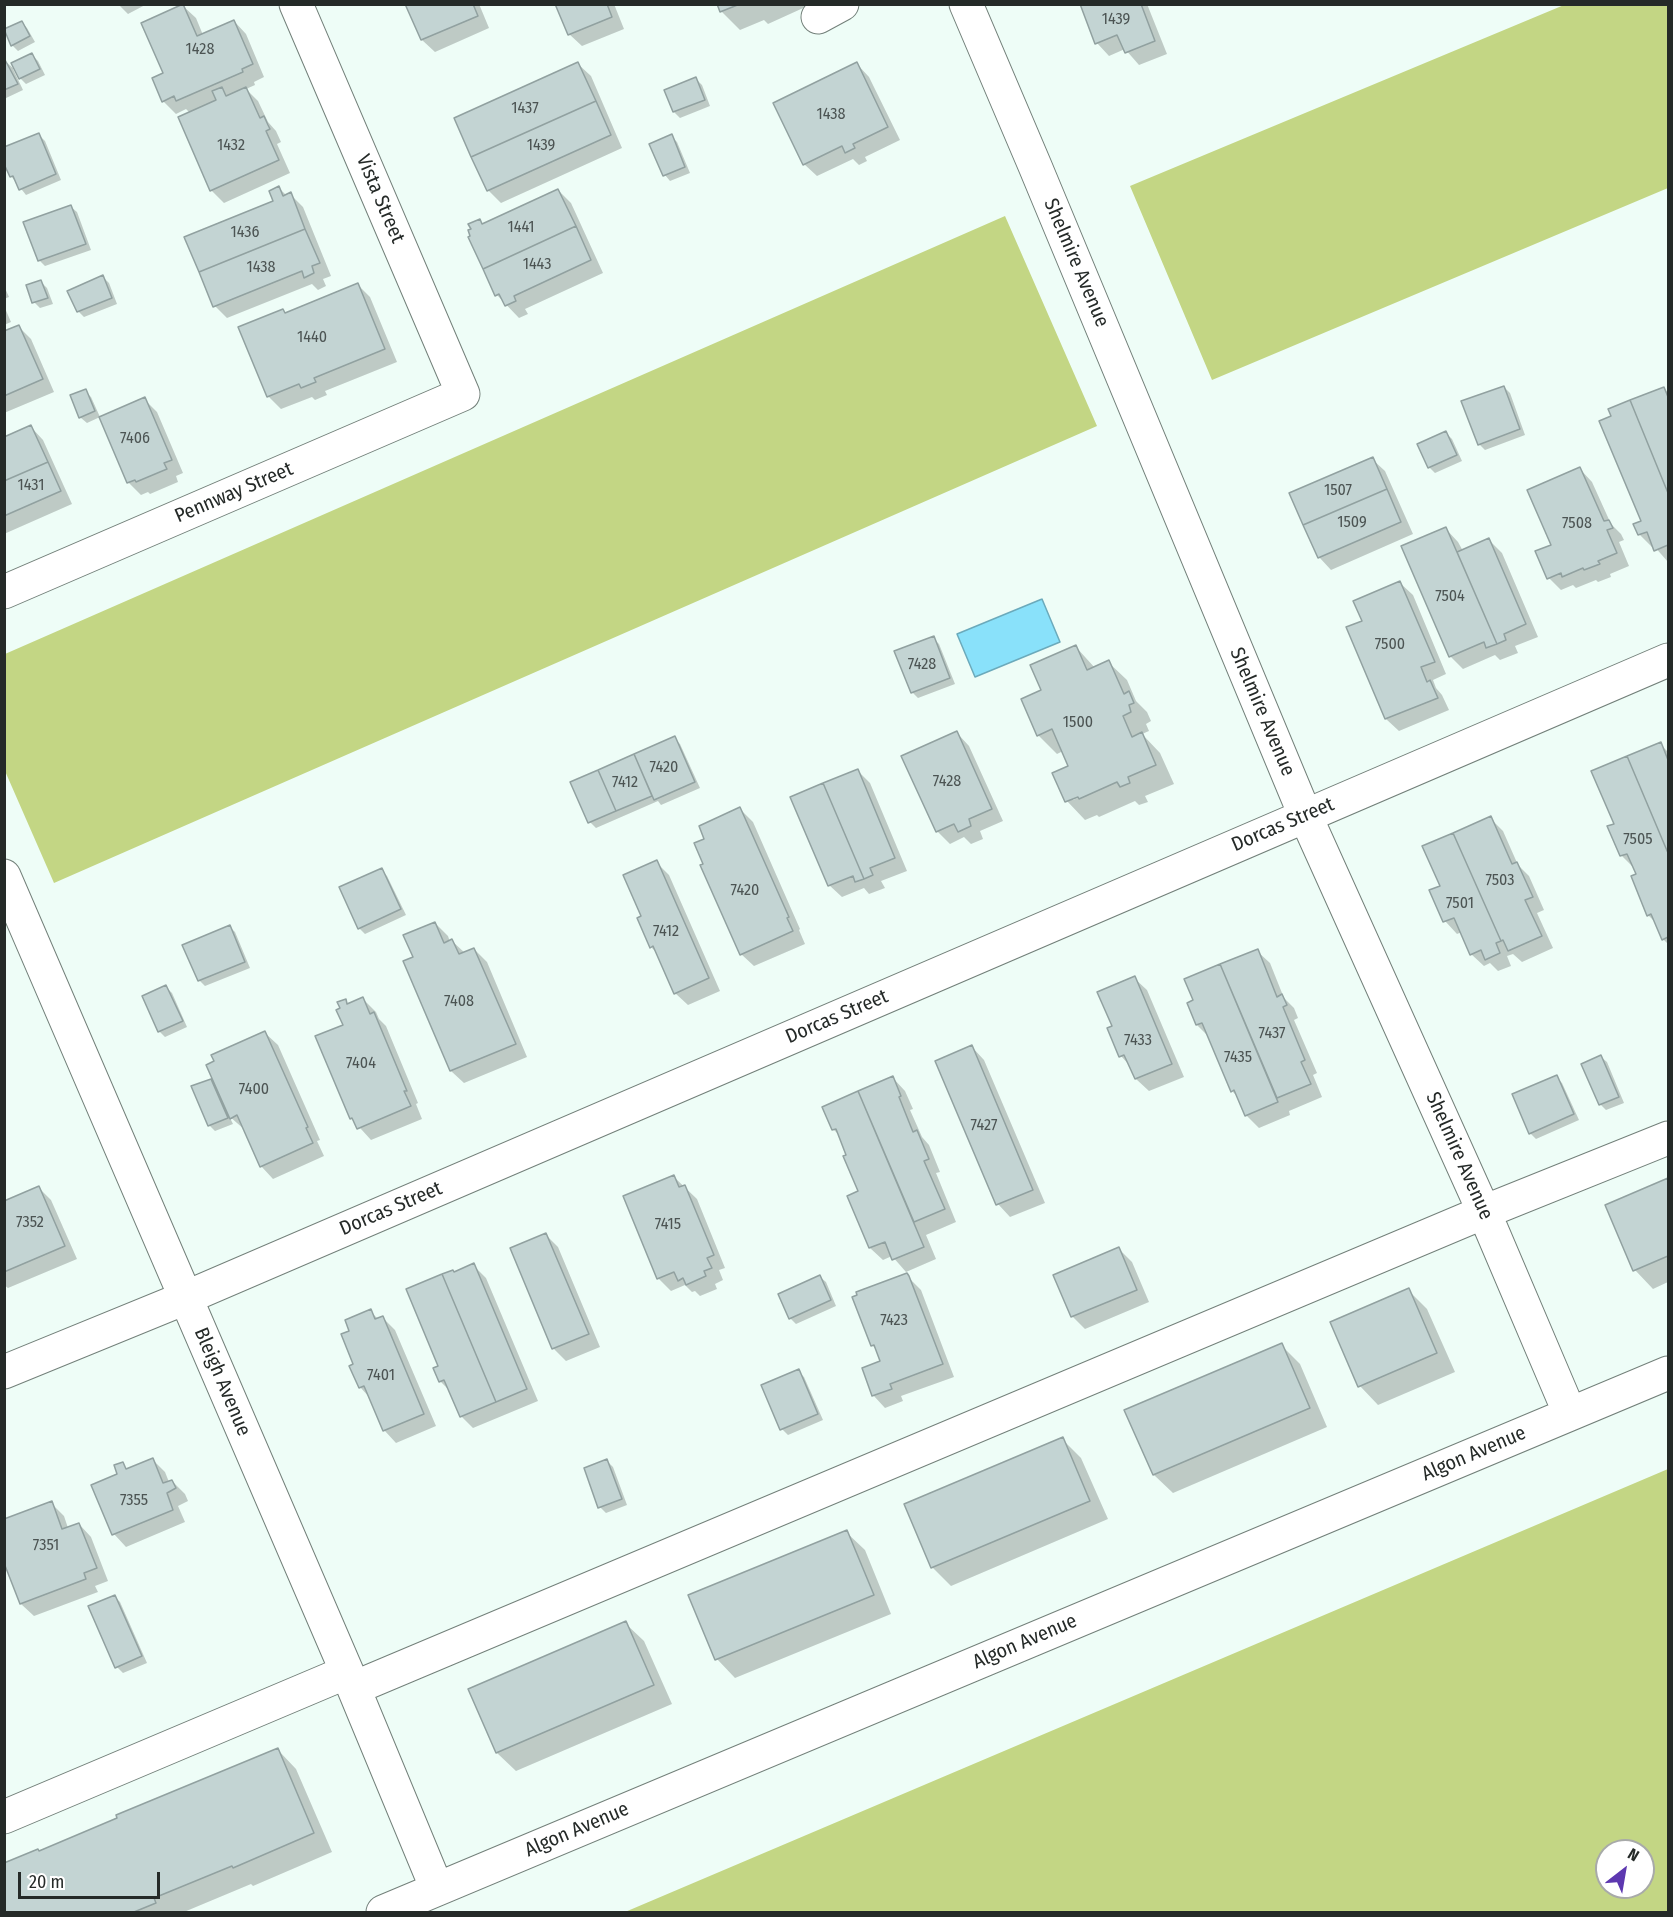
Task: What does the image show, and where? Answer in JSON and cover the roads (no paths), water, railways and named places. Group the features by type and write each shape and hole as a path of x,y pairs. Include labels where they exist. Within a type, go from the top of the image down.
{"street":[{"name":"Vista Street","path":"296,4 463,394"},
{"name":"Shelmire Avenue","path":"966,4 1305,815 1484,1212 1570,1414"},
{"name":"Pennway Street","path":"4,592 463,394"},
{"name":"Dorcas Street","path":"4,1372 185,1298 1668,660"},
{"name":"Bleigh Avenue","path":"4,876 350,1680 437,1889"},
{"path":"4,1817 350,1680 1668,1138"},
{"name":"Algon Avenue","path":"383,1912 1668,1373"}],"water":[{"path":"1042,599 1060,642 975,677 957,634"}]}
